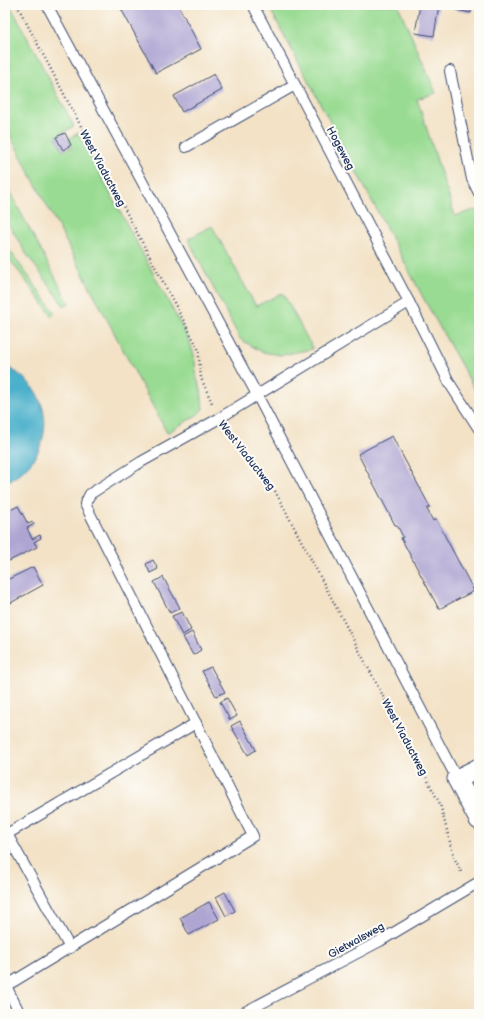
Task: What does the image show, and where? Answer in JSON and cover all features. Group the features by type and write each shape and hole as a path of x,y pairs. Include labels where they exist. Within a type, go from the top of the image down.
{"street":[{"path":"479,768 457,779 479,820"}],"lane":[{"path":"47,5 256,394 457,779"},
{"name":"Hogeweg","path":"253,5 409,302 450,384 479,429"},
{"path":"450,71 472,179 479,193"},
{"path":"186,147 295,85"},
{"path":"20,1014 6,985 70,948 253,836 85,504 90,494 141,462 218,419 256,394 409,302"},
{"path":"70,948 6,833 196,723"},
{"name":"Gietwalsweg","path":"241,1014 380,941 479,882"}],"path":[{"name":"West Viaductweg","path":"17,5 198,348 201,378 218,419 278,498 440,804 454,857 469,888"}],"green space":[{"path":"5,5 10,5 74,126 56,137 63,151 72,147 69,139 78,133 189,340 194,355 197,379 201,389 203,409 197,415 167,433 5,126"},
{"path":"268,5 398,5 436,93 417,99 455,216 475,210 479,215 479,397 425,301"},
{"path":"5,183 69,303 64,306 25,252 5,218"},
{"path":"212,226 256,306 283,293 313,349 281,355 262,352 240,339 188,239"},
{"path":"5,244 55,313 52,316 5,253"}],"water":[{"path":"5,366 23,377 35,391 42,407 45,424 42,441 35,458 22,472 5,483"}],"building":[{"path":"119,5 178,5 201,49 156,73"},
{"path":"420,5 439,5 434,36 415,33"},
{"path":"457,5 472,5 471,13 456,10"},
{"path":"214,74 222,90 182,112 174,96"},
{"path":"65,133 71,145 63,150 56,137"},
{"path":"392,436 430,507 427,509 433,521 436,519 474,591 439,609 401,538 403,537 397,525 395,525 358,454"},
{"path":"18,506 28,524 33,522 34,524 27,528 32,539 40,535 41,538 34,542 37,547 5,563 5,513"},
{"path":"153,560 158,569 150,573 146,564"},
{"path":"33,567 43,585 5,606 5,581"},
{"path":"163,577 180,608 170,613 154,582"},
{"path":"182,612 191,630 182,635 172,616"},
{"path":"192,632 201,650 193,655 183,637"},
{"path":"211,667 225,692 216,696 202,671"},
{"path":"227,698 237,716 230,720 220,702"},
{"path":"240,721 256,750 248,755 231,726"},
{"path":"225,892 235,911 226,916 216,897"},
{"path":"209,902 219,919 189,935 180,918"}]}
